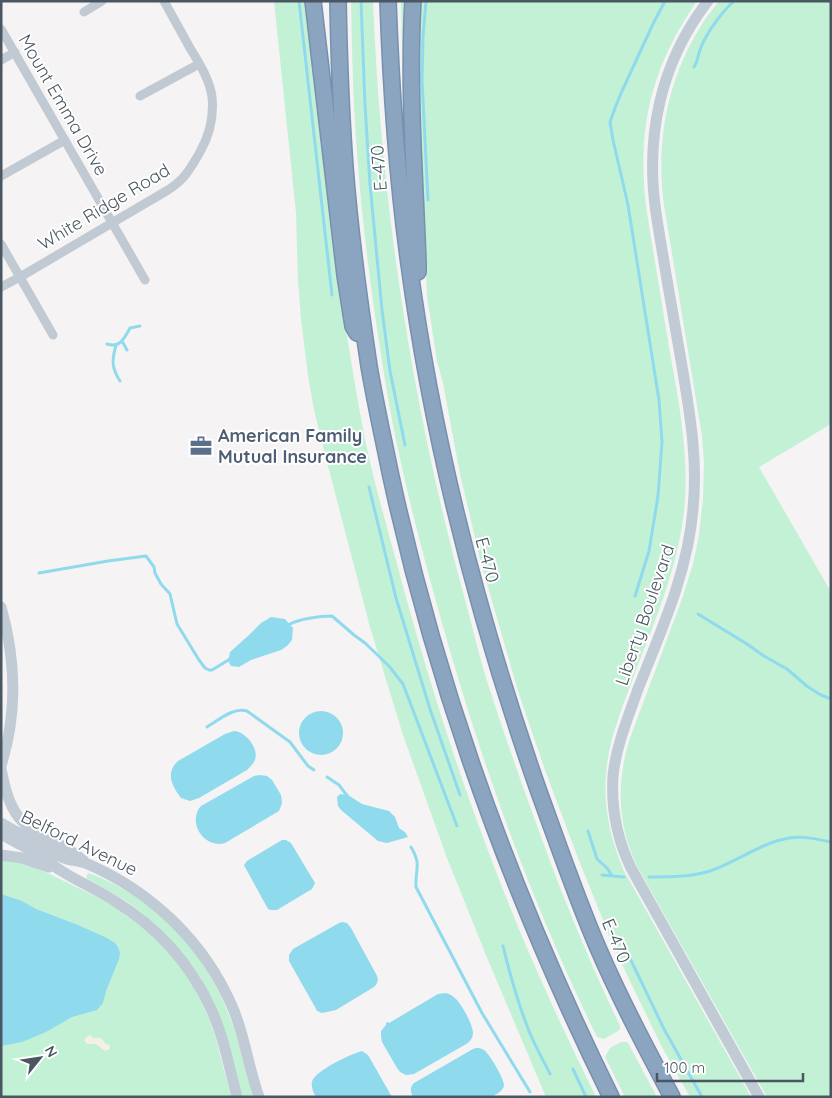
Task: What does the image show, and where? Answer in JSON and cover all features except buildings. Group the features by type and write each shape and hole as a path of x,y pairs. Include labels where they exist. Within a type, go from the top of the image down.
{"highway":[{"path":"313,1 352,326 366,349"},
{"name":"E-470","path":"338,1 345,167 354,256 366,349 406,544 458,725 495,832 527,913 574,1022 611,1097"},
{"name":"E-470","path":"388,1 396,146 404,226 430,394 456,512 509,703 569,874 598,947 624,1004 672,1097"},
{"path":"413,1 412,80 418,264 415,301"}],"street":[{"path":"84,12 102,1"},
{"name":"White Ridge Road","path":"1,287 176,184 187,175 204,146 212,116 210,88 164,1"},
{"name":"Liberty Boulevard","path":"708,1 687,32 667,76 656,116 652,159 652,180 656,213 693,435 695,477 693,515 687,550 679,578 619,742 614,775 613,802 617,831 631,868 759,1097"},
{"name":"Mount Emma Drive","path":"1,30 145,280"},
{"path":"1,60 14,52"},
{"path":"140,96 199,64"},
{"path":"1,176 65,140"},
{"path":"1,244 53,335"},
{"path":"1,607 11,648 14,686 11,724 1,767 8,798 13,809 22,820 36,832 70,850 90,865"},
{"name":"Belford Avenue","path":"1,823 64,858 90,865 124,883 150,901 176,923 203,955 222,985 236,1016 259,1097"},
{"name":"Belford Avenue","path":"1,834 47,860 58,869 108,896 131,912 155,931 182,960 216,1019 237,1097"},
{"path":"1,855 27,859 43,866 58,869"}],"green space":[{"path":"274,1 307,1 339,279 356,389 375,482 424,661 468,795 504,891 541,980 596,1097 546,1097 447,858 403,735 370,627 314,410 308,376 298,280 296,213"},
{"path":"351,1 373,1 383,156 392,233 416,385 448,536 483,670 513,760 584,946 620,1026 618,1031 604,1039 597,1037 573,987 510,833 457,676 416,526 387,394 364,231 355,114"},
{"path":"401,1 408,1 406,48 402,46"},
{"path":"419,1 697,1 668,50 658,75 646,124 644,150 646,207 684,444 685,499 678,546 672,569 612,739 605,787 609,824 615,848 624,871 751,1097 690,1097 662,1047 614,947 545,770 518,691 481,563 460,474 437,361 427,296 417,66"},
{"path":"719,1 831,1 831,424 759,467 831,592 831,1097 767,1097 638,868 626,836 621,804 622,772 625,755 681,602 693,564 699,535 703,499 704,463 702,436 664,205 662,150 670,97 678,71 703,23"},
{"path":"1,859 33,866 101,899 148,932 171,955 191,982 208,1016 231,1097 1,1097"},
{"path":"88,873 112,883 136,897 176,931 194,952 222,998 235,1032 253,1097 242,1097 201,978 193,967 177,947 150,920 129,903 86,878"},
{"path":"621,1042 628,1043 657,1097 625,1097 605,1057 610,1048"}],"sand":[{"path":"89,1035 93,1038 101,1038 110,1046 110,1049 105,1051 96,1044 87,1044 84,1040"}],"water":[{"path":"271,617 285,619 293,628 292,640 281,650 251,660 239,667 231,666 228,661 230,652 261,623"},
{"path":"321,711 333,715 339,721 343,733 339,745 333,751 321,755 309,751 303,745 299,733 303,721 309,715"},
{"path":"234,731 247,737 253,746 256,755 252,764 247,770 199,798 190,801 181,798 171,780 174,766 178,761 225,734"},
{"path":"254,776 267,776 272,780 281,795 282,803 279,811 225,843 217,844 204,838 197,826 196,819 197,812 201,806"},
{"path":"340,794 348,795 362,804 389,811 395,817 399,828 408,837 387,843 378,841 341,810 338,806 337,797"},
{"path":"282,840 291,843 315,883 312,889 277,910 271,910 268,909 244,865 247,861"},
{"path":"1,894 22,901 36,909 107,938 115,943 120,953 103,1003 97,1010 72,1017 46,1032 22,1042 1,1046"},
{"path":"342,922 347,923 351,928 378,981 374,987 336,1010 322,1013 317,1011 289,961 289,955 293,949"},
{"path":"446,993 456,999 464,1010 473,1029 472,1038 468,1043 414,1074 406,1075 400,1072 382,1042 381,1031 386,1023 438,994"},
{"path":"476,1048 484,1050 493,1061 504,1083 499,1093 492,1097 413,1097 411,1089 414,1083"},
{"path":"362,1051 368,1055 392,1097 316,1097 312,1082 319,1073"}],"waterway":[{"path":"299,1 332,295"},
{"path":"361,1 370,184 382,310 390,371 405,445"},
{"path":"426,1 422,80 428,200"},
{"path":"635,596 649,551 658,496 662,442 659,400 628,205 610,122 622,91 665,1"},
{"path":"694,67 707,35 734,1"},
{"path":"107,344 118,344 124,339 130,328 140,326"},
{"path":"122,341 127,350"},
{"path":"116,345 113,363 120,381"},
{"path":"369,487 396,598 430,709 460,795"},
{"path":"39,573 146,556 154,567 161,584 170,594 177,624 205,668 212,670 230,659"},
{"path":"698,614 787,669 808,687 831,699"},
{"path":"288,625 309,618 332,616 389,666 403,684 457,826"},
{"path":"207,727 231,712 247,711 290,742 308,766 314,770"},
{"path":"327,777 339,785 348,797"},
{"path":"588,831 597,859 607,868 612,876"},
{"path":"649,877 688,876 710,871 778,840 794,837 831,842"},
{"path":"411,847 417,863 416,887 482,1013 530,1092"},
{"path":"602,875 624,877"},
{"path":"503,946 514,989 525,1020 550,1074"},
{"path":"625,948 664,1029 702,1097"},
{"path":"573,1069 586,1097"}],"place":[{"name":"American Family Mutual Insurance","path":"201,446"}]}
